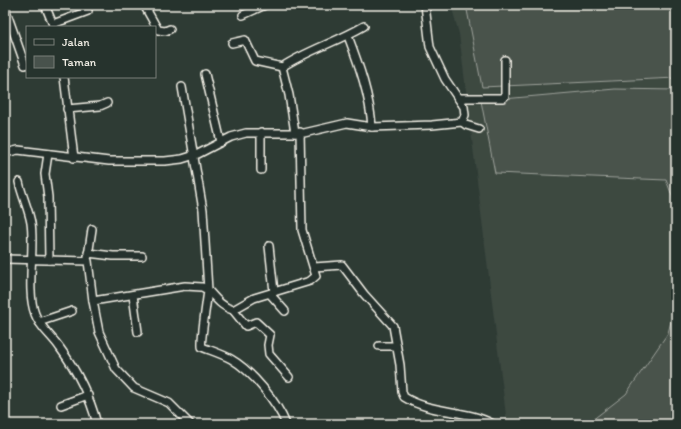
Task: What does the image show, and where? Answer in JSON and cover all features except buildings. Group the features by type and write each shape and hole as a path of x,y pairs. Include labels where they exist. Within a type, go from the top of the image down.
{"street":[{"path":"45,5 53,25 88,11"},
{"path":"144,5 156,26"},
{"path":"242,15 265,5"},
{"path":"425,5 430,47 445,79 460,98 465,111 462,122"},
{"path":"5,8 25,65"},
{"path":"156,26 158,30 164,31 170,29"},
{"path":"232,43 245,40 255,61 282,67 296,58 348,36 364,26"},
{"path":"348,36 371,111 372,128"},
{"path":"460,98 503,98 506,96 505,60"},
{"path":"233,310 254,298 272,293 316,276 302,230 298,133 282,67"},
{"path":"205,74 221,142"},
{"path":"64,78 74,158"},
{"path":"182,87 203,210 208,290 207,310 201,338 202,347 231,359 253,378 279,410 286,424"},
{"path":"67,109 100,106 107,103"},
{"path":"5,153 18,150 74,158 165,161 182,159 194,155 221,142 246,133 298,133 347,123 372,128 462,122 466,126 479,129"},
{"path":"261,132 261,170"},
{"path":"48,154 45,174 48,197 49,260"},
{"path":"19,182 31,223 33,306 39,322 60,347 88,395 97,424"},
{"path":"92,229 88,261 93,302 99,332 116,369 134,388 169,402 190,424"},
{"path":"269,246 272,293 284,311"},
{"path":"88,253 113,256 142,256"},
{"path":"5,259 88,261"},
{"path":"314,267 342,265 364,294 392,324 404,398 417,404 477,417 493,424"},
{"path":"93,302 185,286 202,287 208,290 218,301 233,310 246,326 256,322 270,335 268,345 269,354 289,377"},
{"path":"133,295 138,332"},
{"path":"39,322 72,311"},
{"path":"379,346 396,346"},
{"path":"60,405 88,395"}],"shaded area":[{"path":"451,5 676,5 676,424 507,424 459,34"}],"green space":[{"path":"466,5 676,5 676,78 482,87"},
{"path":"615,89 676,90 676,206 666,180 495,173 481,101"},
{"path":"676,302 676,424 587,424 626,394 668,333"}]}
